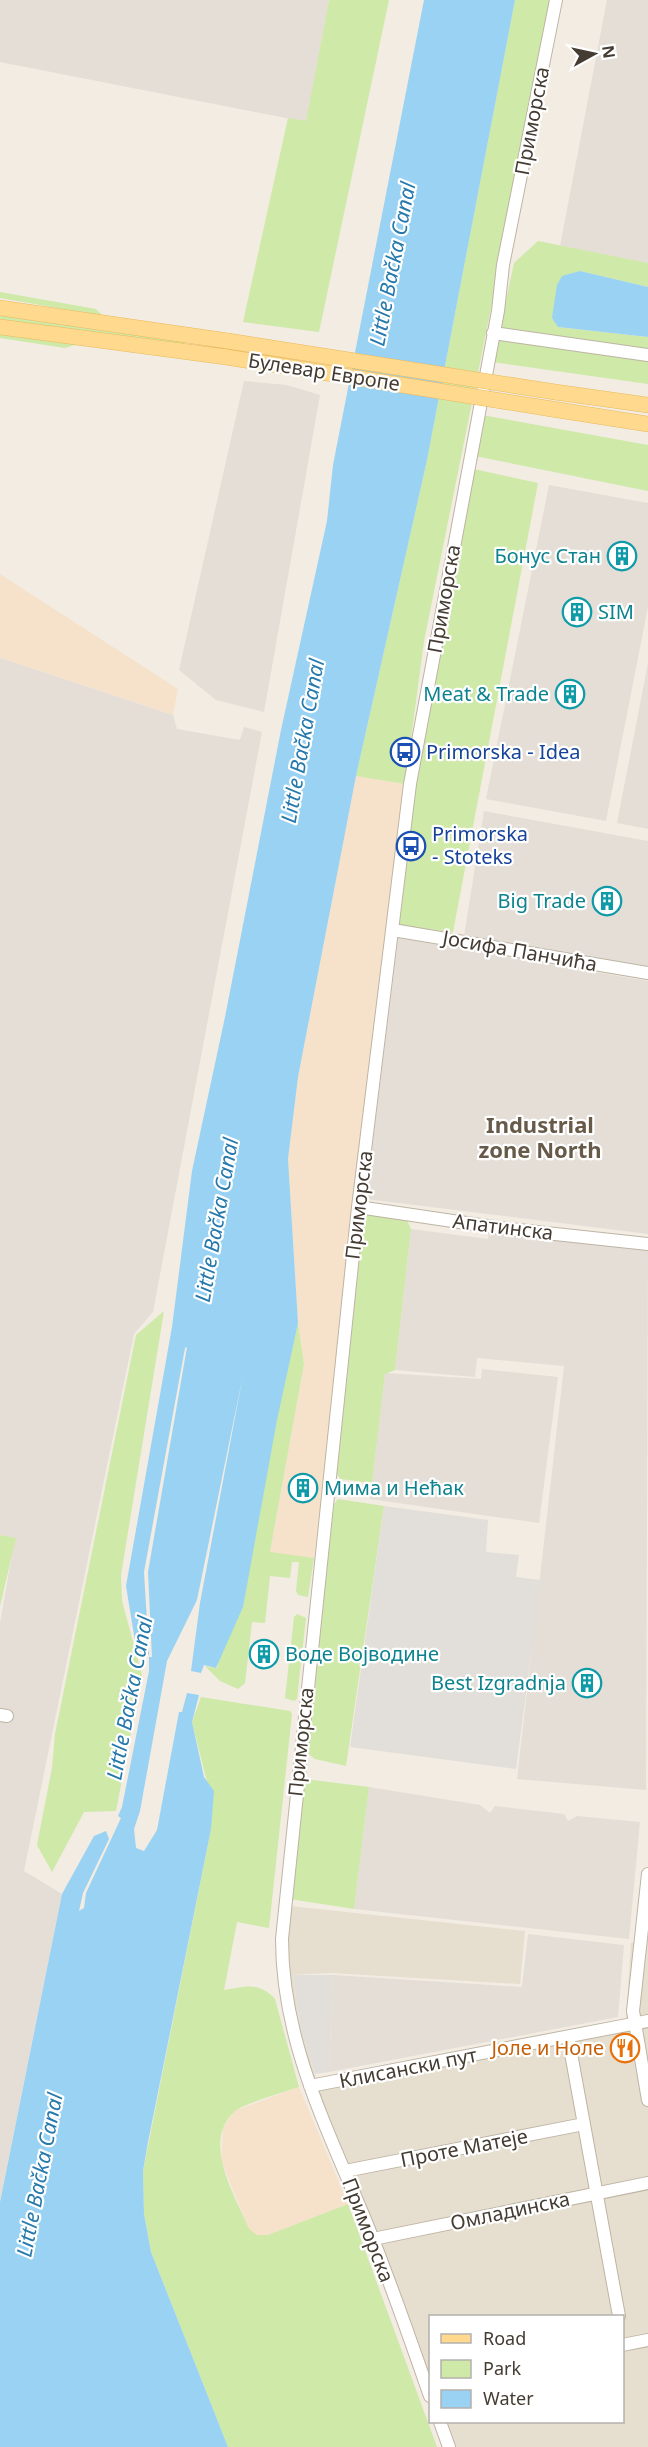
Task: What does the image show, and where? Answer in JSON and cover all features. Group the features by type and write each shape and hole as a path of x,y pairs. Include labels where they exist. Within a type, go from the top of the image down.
{"main road":[{"name":"Булевар Европе","path":"0,308 228,340 648,405"},
{"name":"Булевар Европе","path":"0,327 225,357 648,424"}],"street":[{"name":"Приморска","path":"429,2388 373,2239 299,2058 288,2012 282,1956 283,1916 358,1207 410,784 507,246 556,0"},
{"path":"493,333 648,355"},
{"name":"Јосифа Панчића","path":"393,930 648,973"},
{"name":"Апатинска","path":"358,1207 500,1228 648,1244"},
{"path":"648,1874 644,1941 633,2011 648,2100"},
{"name":"Клисански пут","path":"310,2086 648,2021"},
{"path":"568,2037 619,2315"},
{"name":"Проте Матеје","path":"345,2171 584,2124"},
{"name":"Омладинска","path":"373,2239 648,2183"},
{"path":"624,2342 648,2340"},
{"path":"441,2423 449,2447"}],"shaded area":[{"path":"0,0 329,0 306,122 0,62"},
{"path":"607,0 648,0 648,263 560,246"},
{"path":"244,381 287,385 320,395 264,712 216,700 179,670"},
{"path":"549,485 648,503 648,607 606,821 486,799"},
{"path":"0,574 178,689 173,715 0,658"},
{"path":"0,658 173,715 177,729 240,740 244,727 262,732 153,1312 134,1334 24,1871 62,1894 0,2201 0,1623 15,1538 0,1535"},
{"path":"648,663 648,829 617,823"},
{"path":"356,776 405,784 314,1558 270,1553 304,1364 298,1323 288,1159 298,1077"},
{"path":"484,811 648,841 648,967 464,936"},
{"path":"398,938 648,981 648,1234 366,1199"},
{"path":"411,1229 488,1239 489,1231 648,1249 646,1790 517,1779 564,1366 477,1358 475,1377 395,1370"},
{"path":"482,1369 558,1377 539,1523 370,1499 385,1373 481,1379"},
{"path":"384,1506 488,1520 486,1552 519,1555 516,1577 541,1580 516,1769 350,1747"},
{"path":"369,1787 480,1805 490,1813 495,1806 564,1814 568,1821 577,1816 640,1822 629,1939 354,1909"},
{"path":"290,1906 525,1931 520,1984 331,1973 293,1975 299,2021 316,2078 626,2019 631,1943 648,1940 648,2447 453,2447 444,2423 624,2423 624,2315 429,2315 429,2380 316,2091 295,2022 286,1961"},
{"path":"528,1934 624,1945 618,2017 329,2072 333,1975 522,1987"},
{"path":"293,1975 333,1975 329,2072 315,2074 300,2025"},
{"path":"299,2087 348,2204 268,2235 257,2235 249,2230 221,2160 223,2128 234,2111"}],"green space":[{"path":"329,0 389,0 319,332 243,322 288,118 306,121"},
{"path":"515,0 553,0 424,641 405,784 356,776 427,460"},
{"path":"538,241 648,263 648,287 580,271 558,327 648,337 648,384 493,362 514,263"},
{"path":"0,292 96,309 103,316 0,298"},
{"path":"0,314 185,340 184,346 0,321"},
{"path":"0,331 78,344 65,348 0,338"},
{"path":"482,415 648,445 648,491 475,456"},
{"path":"474,469 538,483 453,932 399,926 415,789"},
{"path":"364,1214 407,1220 411,1229 395,1370 385,1374 372,1483 340,1479 336,1472"},
{"path":"164,1311 121,1575 122,1601 142,1675 116,1811 84,1812 52,1872 37,1845 52,1768 55,1734 136,1335"},
{"path":"298,1323 304,1364 270,1552 314,1558 308,1597 298,1595 296,1591 299,1562 292,1562 290,1578 270,1576 265,1623 252,1622 245,1683 238,1689 220,1681 205,1666 217,1668"},
{"path":"338,1499 384,1506 346,1766 315,1759 307,1753 334,1504"},
{"path":"0,1535 16,1538 0,1606"},
{"path":"297,1614 306,1618 297,1699 294,1701 285,1698 294,1617"},
{"path":"201,1697 290,1711 292,1714 269,1928 237,1922 224,1990 257,1987 275,1999 299,2087 254,2102 234,2112 225,2125 221,2139 224,2170 249,2229 257,2235 268,2235 348,2204 437,2447 228,2447 151,2252 144,2214 143,2171 211,1829 208,1786 192,1722"},
{"path":"305,1779 369,1787 354,1909 290,1899"}],"water":[{"name":"Little Bačka Canal","path":"424,0 515,0 427,460 356,776 298,1077 288,1159 298,1323 277,1420 243,1607 216,1668 204,1665 201,1673 191,1671 200,1603 243,1375 197,1600 167,1661 140,1811 134,1829 136,1848 144,1851 157,1830 179,1712 182,1712 187,1693 199,1695 192,1722 204,1777 214,1791 211,1829 148,2142 143,2171 144,2214 151,2252 228,2447 0,2447 0,2202 62,1894 94,1836 106,1831 109,1839 83,1893 79,1911 84,1908 86,1893 121,1818 118,1816 122,1807 149,1671 149,1657 152,1657 148,1572 187,1347 144,1572 149,1655 137,1653 126,1586 172,1327 192,1171 225,1017 281,730 327,521 333,465"},
{"path":"580,271 648,287 648,337 558,327 552,318 557,285 562,276"}],"place":[{"name":"Бонус Стан","path":"622,556"},
{"name":"SIM","path":"577,612"},
{"name":"Meat & Trade","path":"570,694"},
{"name":"Primorska - Idea","path":"405,752"},
{"name":"Primorska - Stoteks","path":"411,846"},
{"name":"Big Trade","path":"607,901"},
{"name":"Мима и Нећак","path":"303,1488"},
{"name":"Воде Војводине","path":"264,1654"},
{"name":"Best Izgradnja","path":"587,1683"},
{"name":"Јоле и Ноле","path":"625,2048"}],"district":[{"name":"Industrial zone North","path":"540,1138"}]}
